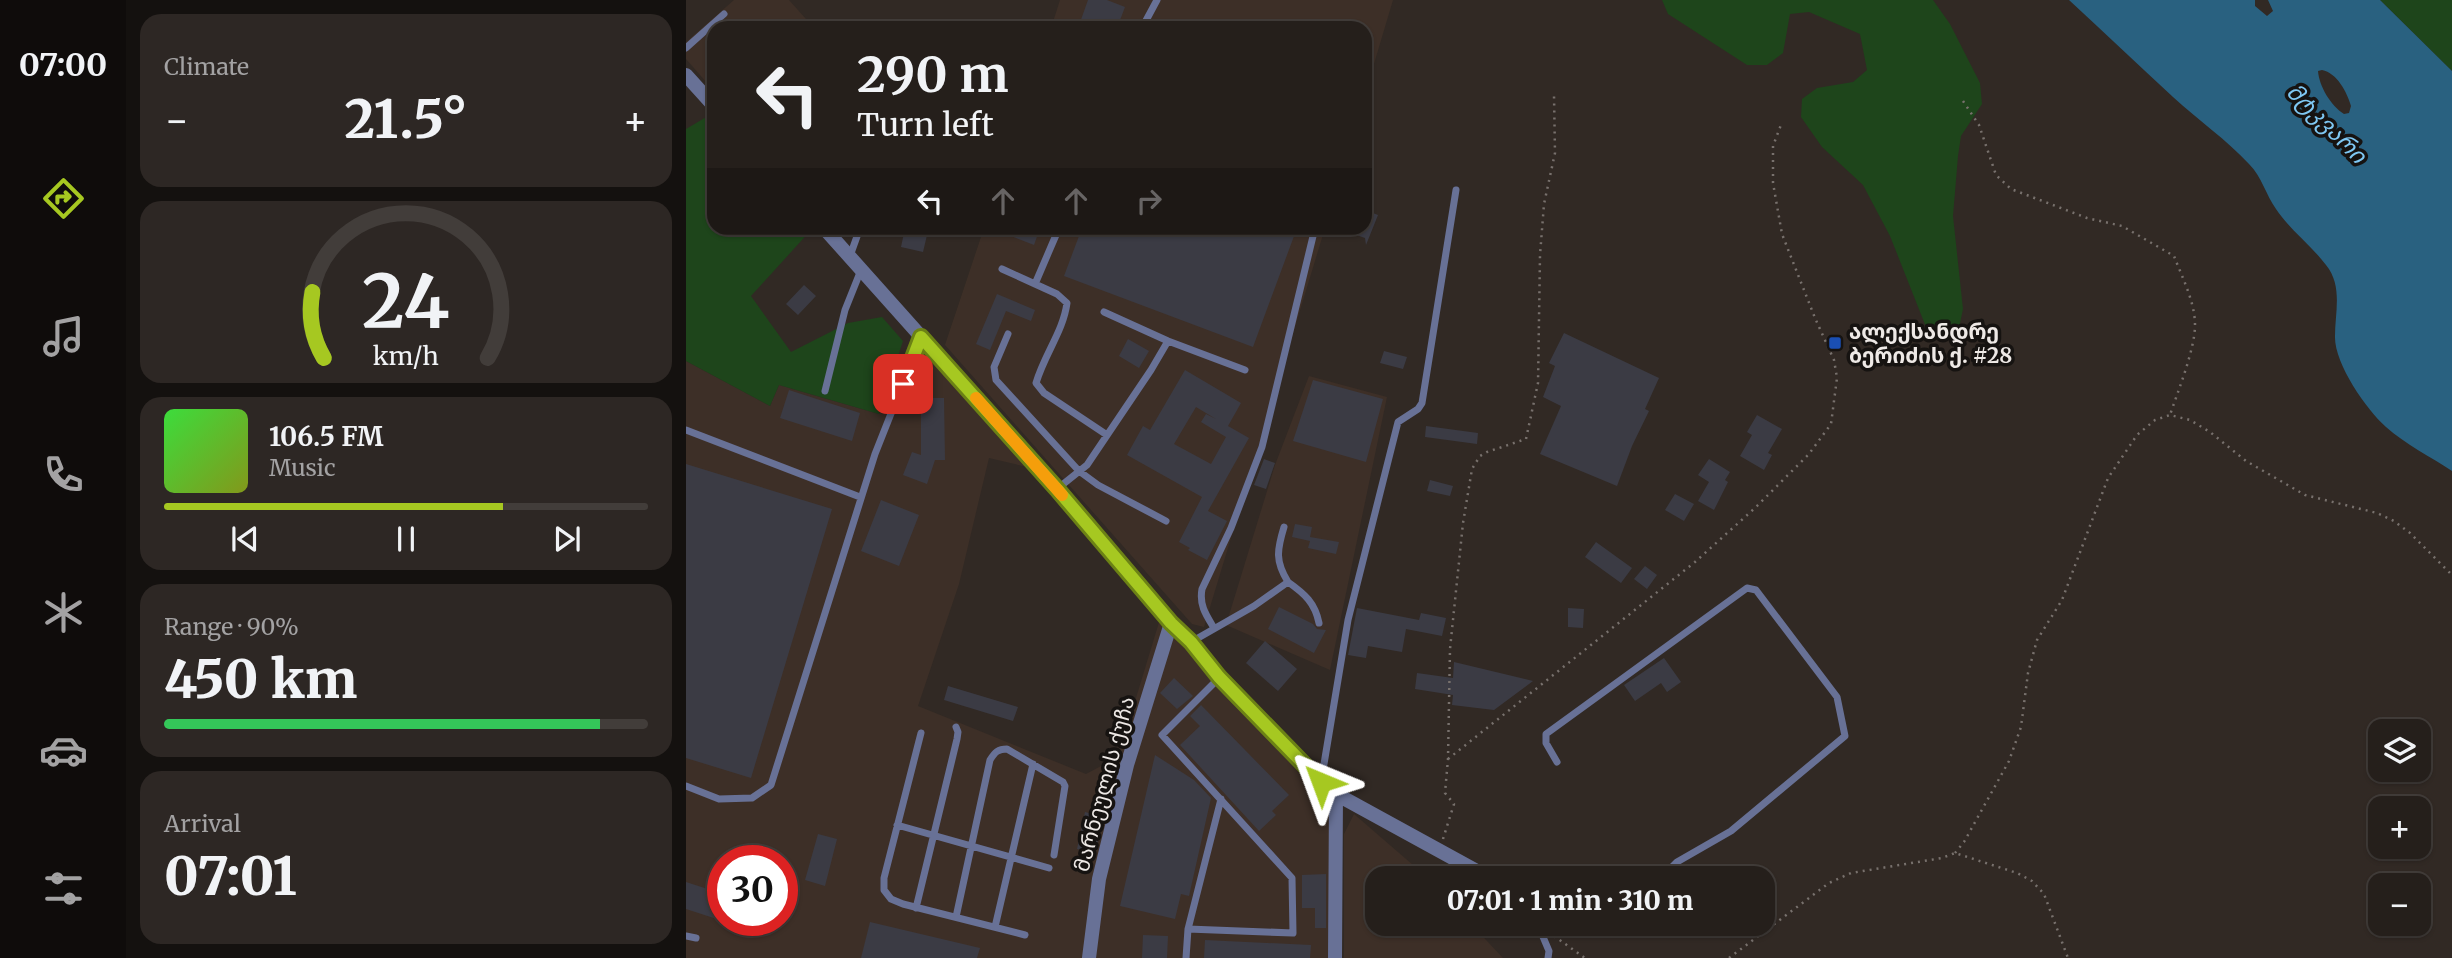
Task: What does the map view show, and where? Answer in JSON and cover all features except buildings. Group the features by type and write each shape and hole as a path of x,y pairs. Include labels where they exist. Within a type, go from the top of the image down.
{"street":[{"path":"686,75 707,98"},
{"path":"830,235 1057,489 1219,677 1321,782 1336,794 1466,866"},
{"name":"მარნეულის ქუჩა","path":"1089,958 1099,879 1127,765 1171,623"},
{"path":"1335,958 1336,794"}],"lane":[{"path":"1146,21 1157,0"},
{"path":"716,21 724,14"},
{"path":"686,48 707,29"},
{"path":"1321,782 1348,620 1398,422 1418,409 1422,403 1456,190"},
{"path":"850,257 858,235"},
{"path":"1035,284 1056,235"},
{"path":"1214,628 1204,612 1200,598 1202,589 1231,528 1262,447 1313,235"},
{"path":"825,391 845,310 861,269"},
{"path":"1002,269 1057,294 1067,303 1065,321 1043,361 1036,383 1044,393 1107,435"},
{"path":"1104,312 1168,341 1245,370"},
{"path":"1008,334 994,367 996,380 1079,471 1098,485 1166,521"},
{"path":"686,786 719,799 752,798 771,786 860,497 921,337"},
{"path":"1057,489 1087,465 1152,370 1168,341"},
{"path":"686,430 860,497"},
{"path":"1284,527 1277,549 1281,570 1288,582 1310,599 1317,611 1319,623"},
{"path":"1191,642 1254,606 1288,582"},
{"path":"1558,762 1546,743 1546,734 1747,588 1756,590 1837,697 1845,736 1731,831 1673,866"},
{"path":"1188,929 1293,933 1293,878 1162,735 1219,677"},
{"path":"916,908 957,739 956,727"},
{"path":"921,733 884,878 884,890 891,899 916,908 1025,935"},
{"path":"956,917 990,760 1000,749 1007,749 1060,779 1065,786 1054,855"},
{"path":"995,927 1033,764"},
{"path":"1186,958 1188,929 1221,799"},
{"path":"897,825 1049,868"},
{"path":"686,936 696,938"},
{"path":"1543,936 1549,951 1548,958"}],"path":[{"path":"1439,852 1454,804 1445,793 1450,649 1463,523 1472,469 1480,456 1487,452 1526,439 1538,383 1540,255 1545,204 1555,153 1554,95"},
{"path":"1963,101 1979,125 1996,175 2011,189 2087,218 2122,226 2174,256 2192,308 2195,326 2184,375 2170,415"},
{"path":"1448,759 1695,562 1800,463 1831,424 1837,379 1834,360 1782,234 1773,183 1773,146 1782,122"},
{"path":"1729,958 1829,883 1851,873 1942,858 1955,853 1965,842 2009,761 2021,727 2028,673 2037,640 2062,600 2108,478 2137,435 2155,420 2170,415 2190,420 2210,432 2246,461 2305,495 2377,513 2394,521 2410,533 2452,575"},
{"path":"1955,853 2017,873 2032,881 2044,894 2068,958"},
{"path":"1554,936 1586,958"}],"shaded area":[{"path":"734,0 789,0 808,21 710,21"},
{"path":"1060,0 1393,0 1372,70 1372,21 1053,21"},
{"path":"707,24 707,83 686,59 686,42"},
{"path":"982,235 1323,235 1204,627 1192,624 945,345"},
{"path":"924,353 1027,467 989,458 959,584 918,706 1086,774 1118,757 1160,619 1331,798 1331,958 686,958 686,361 770,406 779,385 879,414"},
{"path":"1309,376 1387,397 1330,670 1226,625 1275,465"},
{"path":"1354,814 1414,866 1365,866 1365,936 1482,936 1503,958 1344,958 1344,834"}],"green space":[{"path":"1662,0 1933,0 1950,24 1980,83 1982,104 1961,136 1958,156 1953,216 1963,309 1958,333 1940,339 1926,327 1890,236 1863,185 1822,147 1801,117 1802,99 1817,88 1853,82 1867,70 1860,34 1809,12 1790,14 1783,53 1767,65 1747,65 1668,14"},
{"path":"2380,0 2452,0 2452,71"},
{"path":"707,117 707,235 807,235 751,296 791,352 848,323 882,317 903,341 879,414 779,385 770,406 686,361 686,129"}],"water":[{"name":"მტკვარი","path":"2069,0 2255,0 2255,6 2267,16 2273,11 2268,0 2380,0 2452,71 2452,471 2393,433 2378,419 2353,385 2336,347 2336,290 2331,273 2282,217 2253,169","holes":["2318,71 2327,72 2337,79 2344,89 2351,106 2349,113 2344,114 2339,110 2323,89"]}],"slow traffic":[{"path":"976,398 1062,495"}],"place":[{"name":"ალექსანდრე ბერიძის ქ. #28","path":"1835,343"}],"route":[{"path":"903,384 921,337 1219,677 1321,782"}]}
